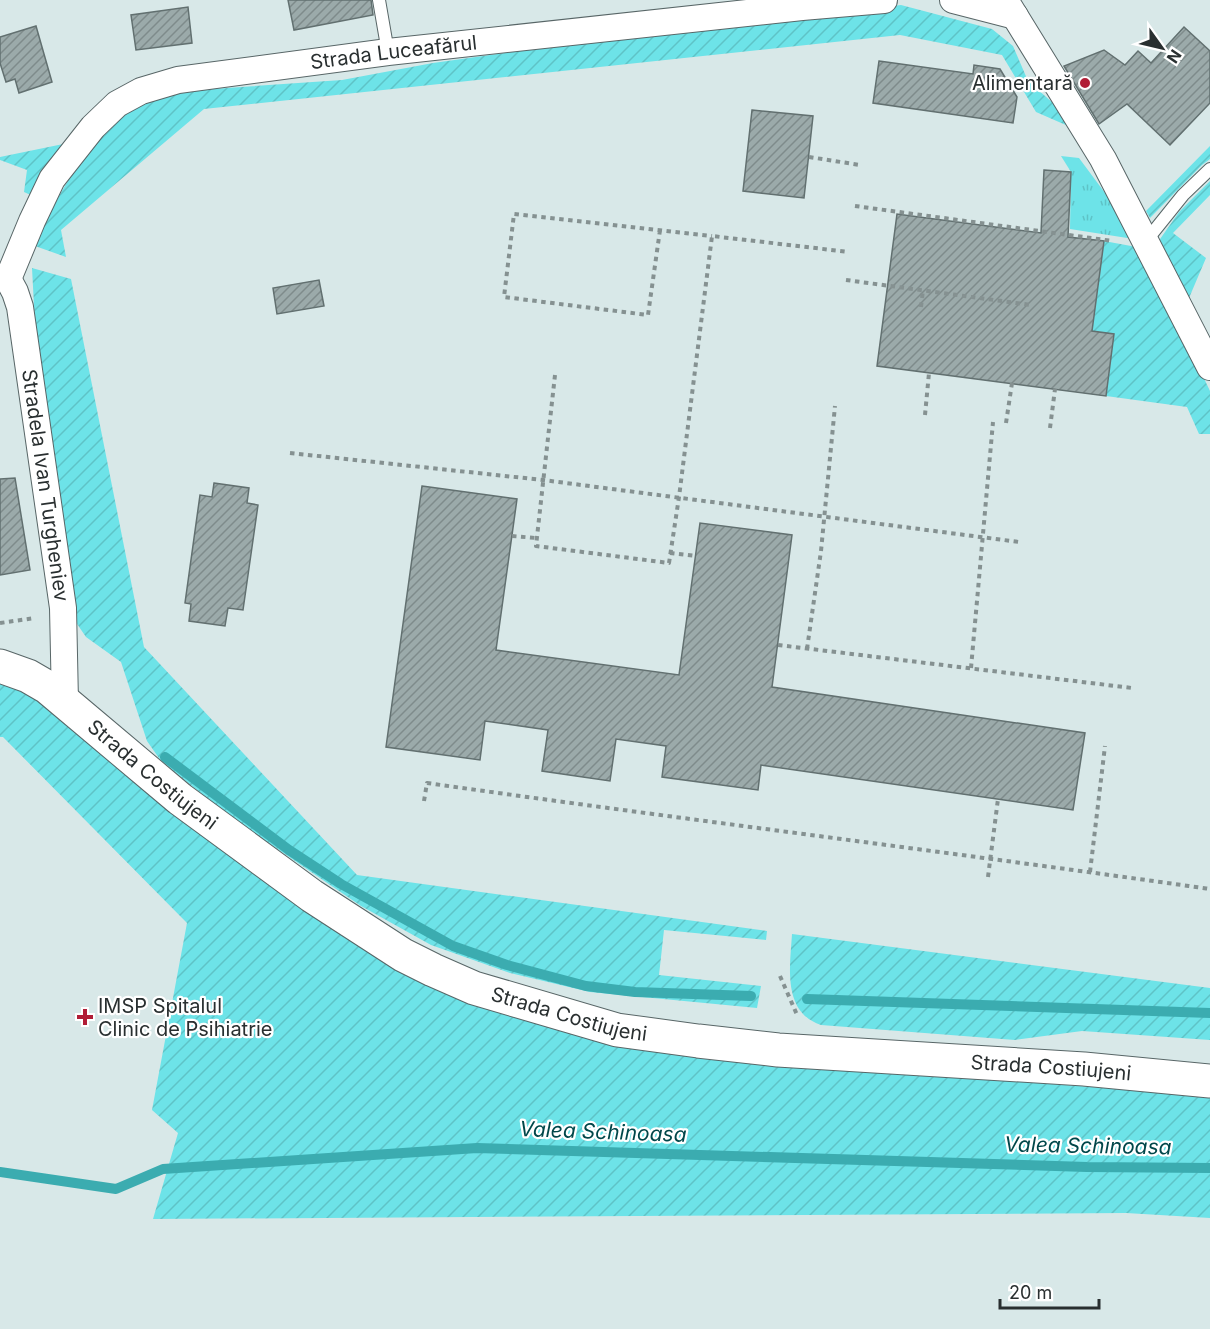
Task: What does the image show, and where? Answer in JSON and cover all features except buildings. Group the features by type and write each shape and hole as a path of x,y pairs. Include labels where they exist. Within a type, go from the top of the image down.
{"street":[{"name":"Strada Luceafărul","path":"4,278 52,179 93,127 117,104 141,91 178,80 388,52 790,8 884,0"},
{"path":"953,0 1010,8 1103,159 1210,367"},
{"name":"Stradela Ivan Turgheniev","path":"4,278 15,292 20,306 63,608 65,702"},
{"name":"Strada Costiujeni","path":"14,671 46,687 180,799 312,896 404,955 474,988 617,1030 698,1041 778,1050 1084,1070 1210,1081"}],"lane":[{"path":"379,0 388,52"},
{"path":"1146,241 1183,195 1210,169"}],"path":[{"path":"809,157 860,165"},
{"path":"855,206 1070,234"},
{"path":"660,230 648,315 504,297 514,214 660,230 849,252"},
{"path":"555,375 536,546 669,562 712,236"},
{"path":"846,280 1031,305"},
{"path":"921,307 923,291"},
{"path":"925,415 929,373"},
{"path":"1006,423 1012,383"},
{"path":"1050,428 1055,389"},
{"path":"807,649 835,406"},
{"path":"971,668 993,422"},
{"path":"290,453 543,480 1019,542"},
{"path":"512,536 536,538"},
{"path":"670,553 696,556"},
{"path":"778,645 1132,688"},
{"path":"1090,872 1105,746"},
{"path":"424,801 427,783 790,834 990,858 1210,889"},
{"path":"988,877 998,800"}],"green space":[{"path":"901,5 992,29 1013,46 1028,81 1070,118 1075,129 1036,112 1002,55 900,35 204,109 61,230 66,257 35,246 45,220 90,143 120,113 156,96 198,90 342,80 433,63 591,41"},
{"path":"73,142 35,197 24,192 27,170 0,160 0,157"},
{"path":"1210,146 1210,159 1150,218 1146,211"},
{"path":"1061,156 1079,158 1140,240 1070,229 1071,172"},
{"path":"1210,181 1210,195 1173,233 1206,258 1189,298 1158,242 1179,212"},
{"path":"1104,241 1142,248 1210,391 1210,434 1199,434 1187,407 1106,396 1114,334 1092,331"},
{"path":"32,268 71,279 144,647 357,875 767,931 766,940 664,930 659,975 761,986 757,1008 590,992 510,973 431,945 361,906 229,816 161,761 147,741 121,662 86,637 73,618 38,381"},
{"path":"0,681 22,690 450,990 932,1075 1210,1096 1210,1218 1126,1213 153,1219 178,1133 152,1110 187,923 3,737 0,737"},
{"path":"792,934 1210,988 1210,1040 1082,1031 1015,1040 821,1025 808,1019 794,999 790,973"}],"waterway":[{"path":"165,757 289,850 341,884 453,946 507,965 586,986 635,992 751,996"},
{"path":"807,999 1210,1013"},
{"name":"Valea Schinoasa","path":"0,1172 116,1189 163,1169 477,1148 1087,1167 1210,1168"}],"place":[{"name":"Alimentară","path":"1085,83"},
{"name":"IMSP Spitalul Clinic de Psihiatrie","path":"85,1017"}]}
